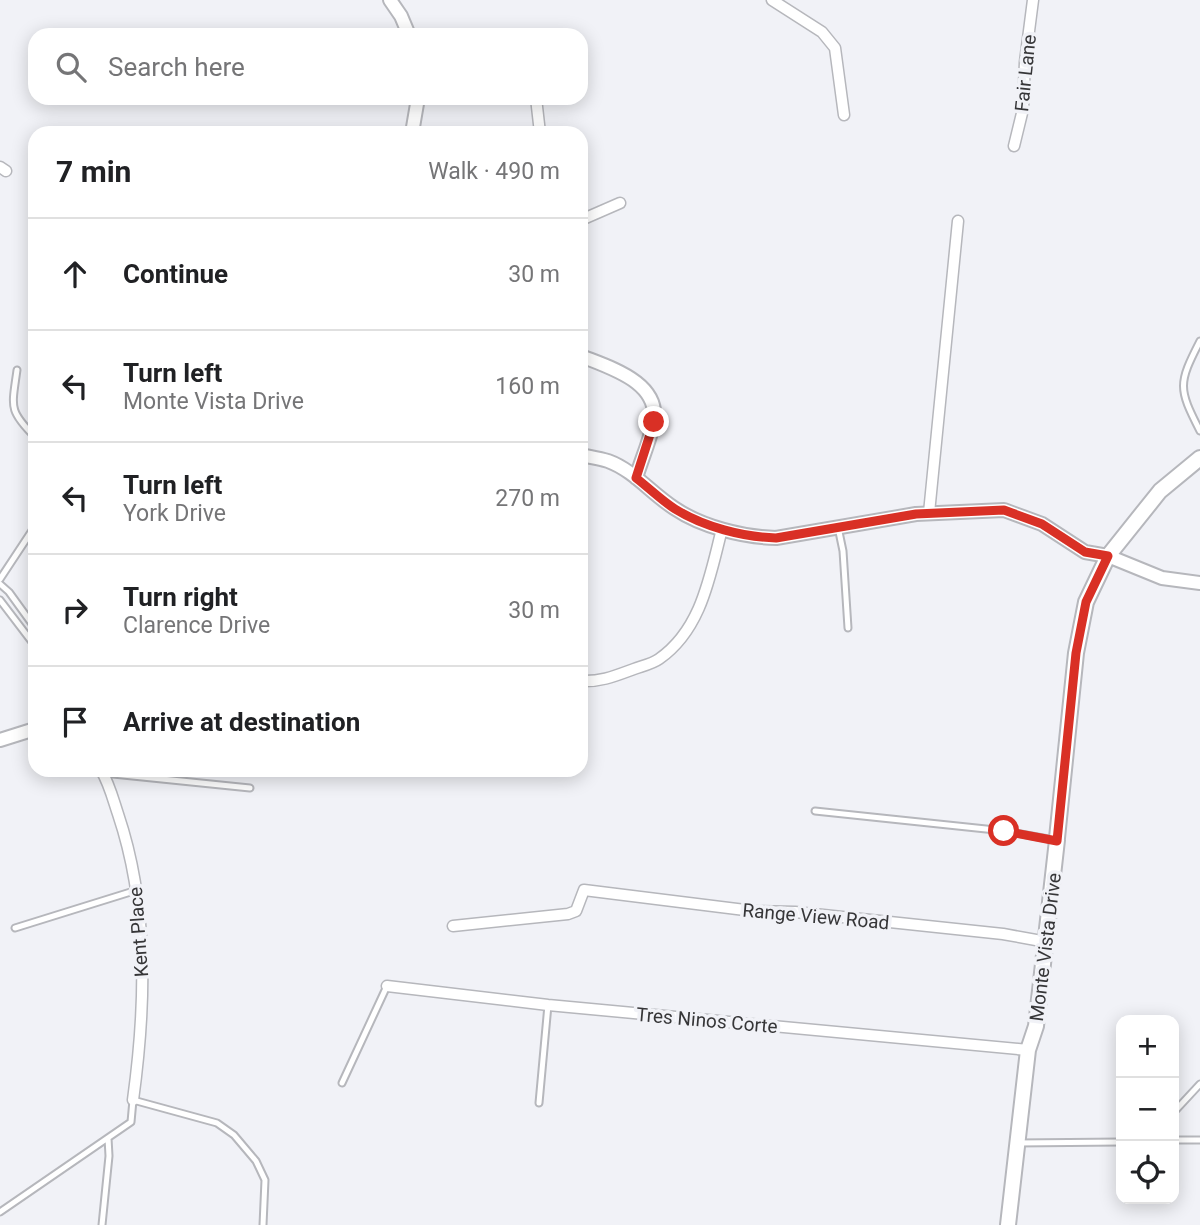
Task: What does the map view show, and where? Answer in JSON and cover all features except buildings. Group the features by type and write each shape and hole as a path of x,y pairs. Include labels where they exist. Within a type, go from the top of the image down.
{"main road":[{"name":"Monte Vista Drive","path":"1009,1225 1028,1050 1036,1026 1047,942 1076,653 1086,602 1108,556 1160,491 1200,458"}],"street":[{"path":"390,0 406,28"},
{"path":"772,0 822,32 835,48 844,115"},
{"name":"Fair Lane","path":"1014,146 1023,109 1025,62 1033,0"},
{"path":"413,126 417,105"},
{"path":"537,105 539,126"},
{"path":"588,217 620,203"},
{"path":"929,513 958,220"},
{"path":"588,359 626,374 646,390 651,401 654,422 636,478"},
{"path":"588,457 606,460 621,467 675,509 697,521 756,538 776,538 929,513 1004,510 1042,524 1085,552 1108,556 1161,578 1200,583"},
{"path":"588,681 600,682 658,660 680,639 697,613 706,591 722,529"},
{"path":"0,740 28,731"},
{"name":"Kent Place","path":"104,777 126,839 137,890 143,1003 133,1100"},
{"name":"Range View Road","path":"453,926 568,914 576,911 584,890 753,911 795,912 1003,934 1047,942"},
{"name":"Tres Ninos Corte","path":"387,986 548,1005 1028,1050"}],"lane":[{"path":"1200,341 1184,373 1183,391 1200,432"},
{"path":"17,370 12,403 14,413 28,429"},
{"path":"838,527 843,551 848,628"},
{"path":"28,537 0,581 28,618"},
{"path":"0,600 28,637"},
{"path":"154,777 250,788"},
{"path":"815,811 1057,839"},
{"path":"15,928 137,890"},
{"path":"342,1083 387,986"},
{"path":"539,1104 548,1005"},
{"path":"1179,1107 1200,1084"},
{"path":"0,1212 131,1122 133,1100 217,1123 234,1135 256,1161 265,1180 263,1225"},
{"path":"102,1225 109,1156 108,1138"},
{"path":"1179,1140 1200,1140"},
{"path":"1017,1143 1116,1142"}],"route":[{"path":"654,422 636,478 675,509 697,521 722,529 756,538 776,538 916,514 1004,510 1042,524 1085,552 1108,556 1086,602 1076,653 1057,841 1004,831"}]}
